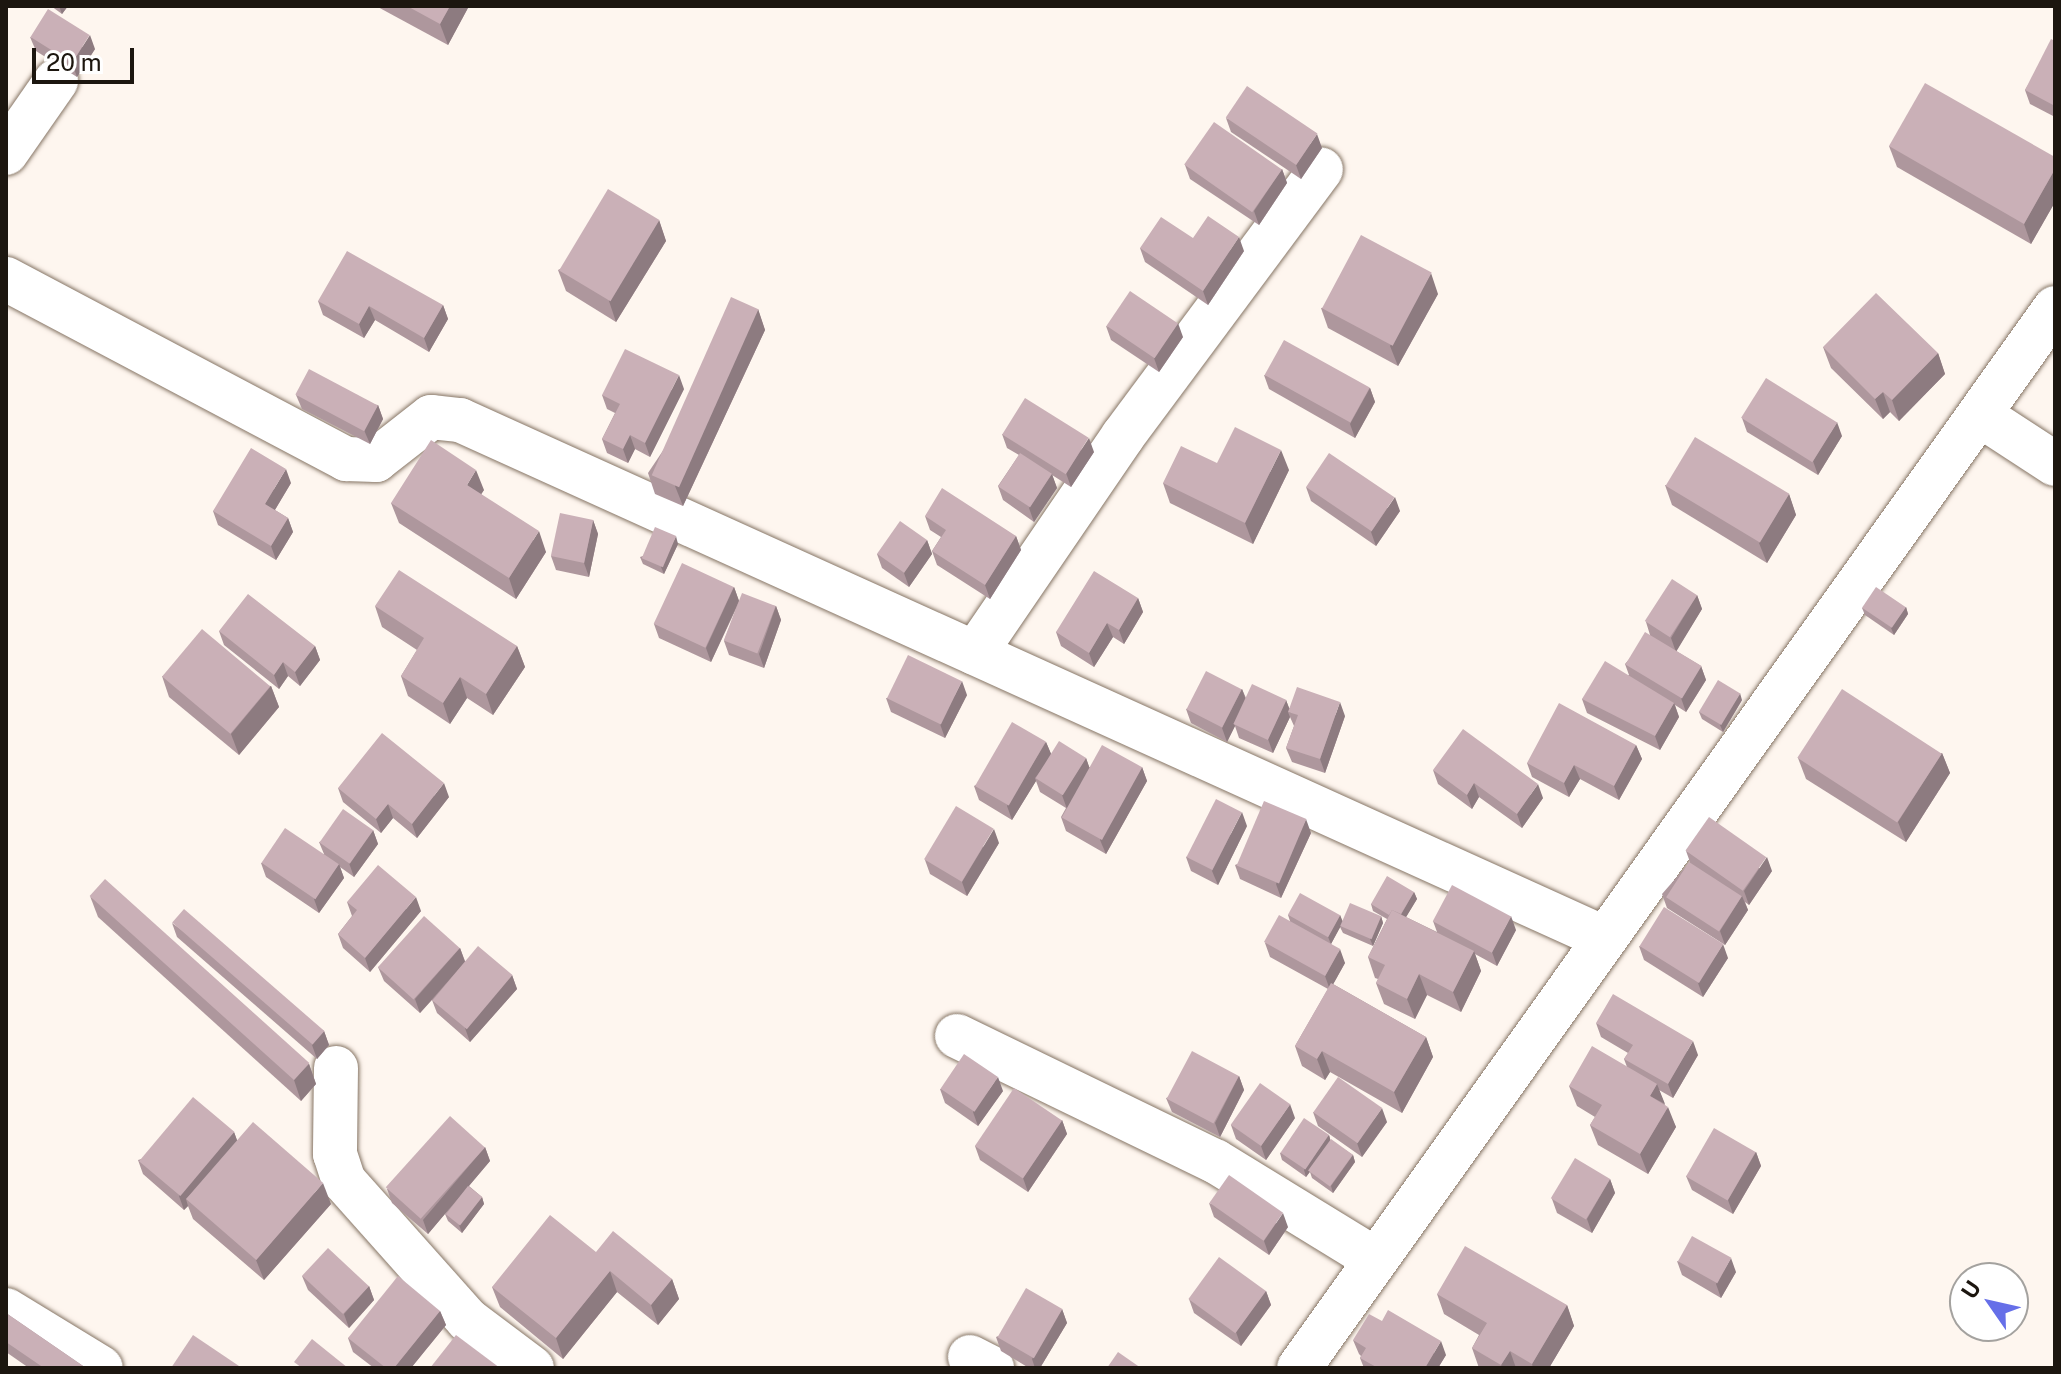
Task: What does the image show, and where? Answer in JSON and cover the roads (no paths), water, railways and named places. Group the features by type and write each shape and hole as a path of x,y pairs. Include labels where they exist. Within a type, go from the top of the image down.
{"street":[{"path":"6,153 56,81"},
{"path":"975,653 1123,436 1321,169"},
{"path":"6,279 346,459 376,460 418,425 445,414 1602,937"},
{"path":"1310,1364 1373,1258 1602,937 1983,417 2055,308"},
{"path":"1983,417 2055,464"},
{"path":"957,1036 1215,1161 1373,1258"},
{"path":"336,1068 335,1154 344,1181 468,1320 532,1368"},
{"path":"6,1310 101,1368"},
{"path":"441,1356 468,1320"}]}
